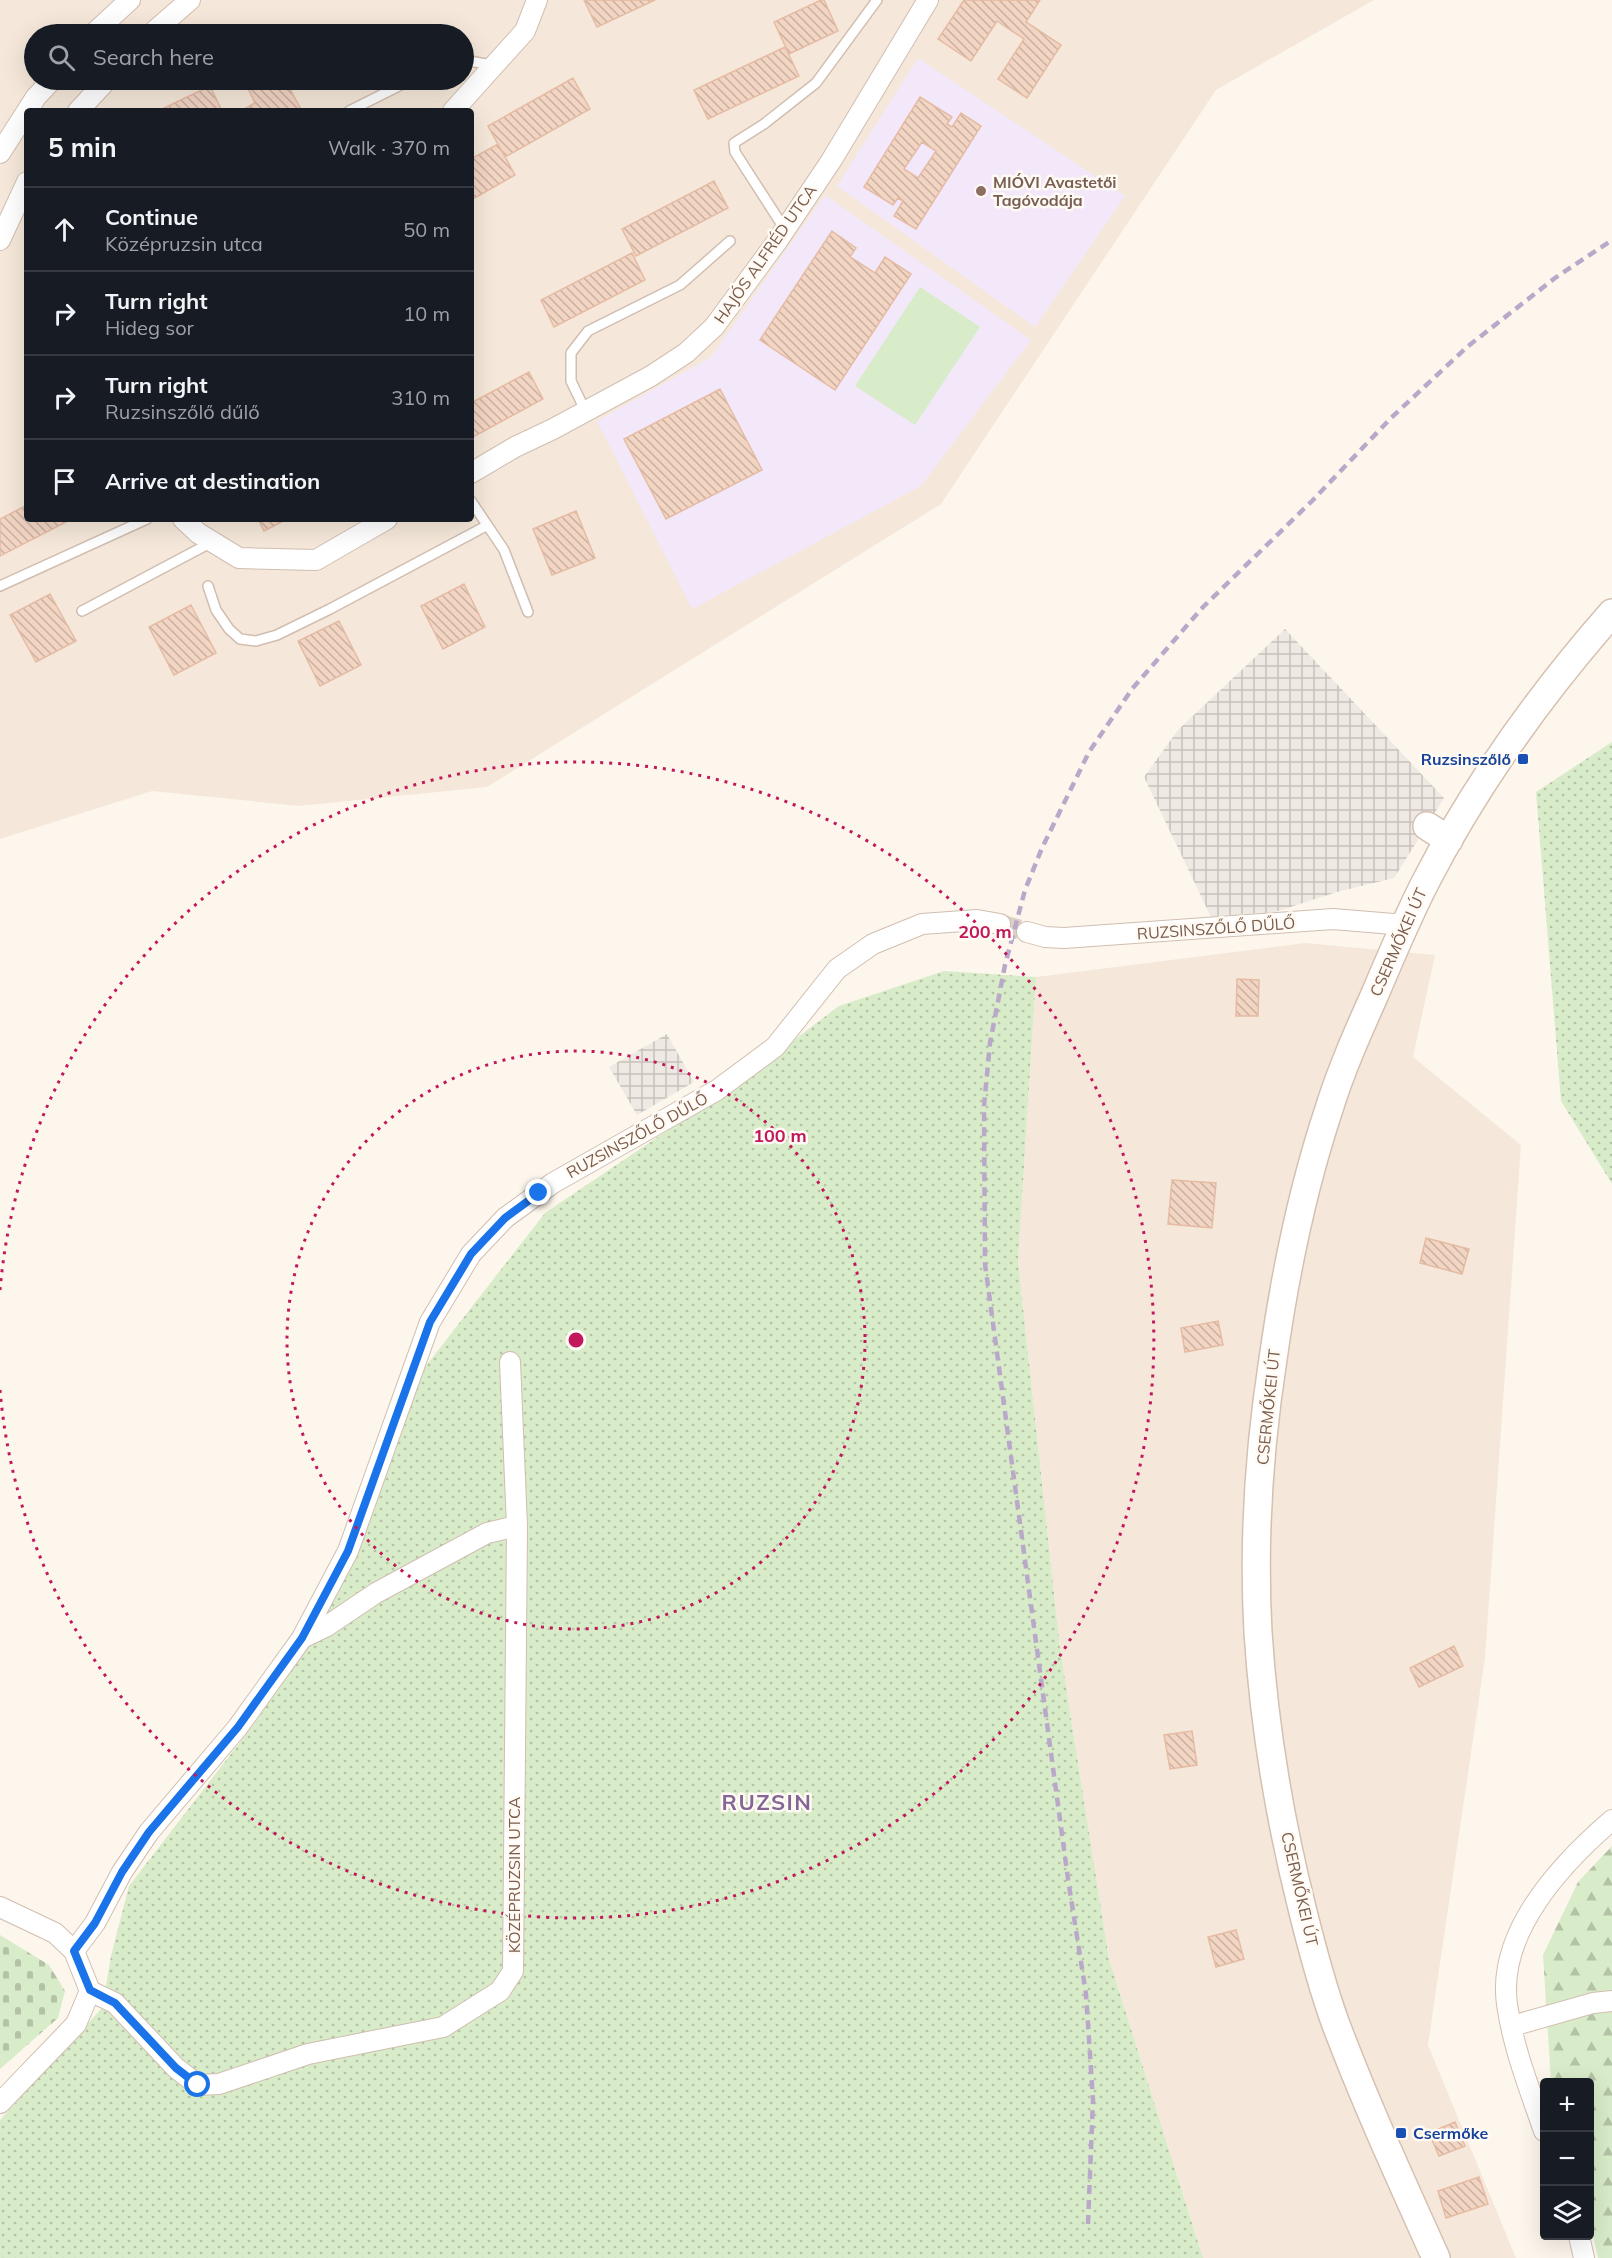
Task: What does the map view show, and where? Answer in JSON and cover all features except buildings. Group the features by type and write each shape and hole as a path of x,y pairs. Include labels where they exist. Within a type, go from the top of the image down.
{"main road":[{"name":"CSERMŐKEI ÚT","path":"1436,2258 1373,2115 1334,2019 1303,1911 1280,1800 1265,1715 1258,1629 1257,1525 1263,1422 1282,1298 1309,1175 1337,1083 1405,925 1438,833 1576,654 1612,613"}],"street":[{"path":"104,24 130,0"},
{"path":"162,24 190,0"},
{"path":"474,89 525,31 537,0"},
{"name":"HAJÓS ALFRÉD UTCA","path":"474,470 651,376 686,353 714,327 831,161 928,0"},
{"path":"29,108 43,90"},
{"path":"81,108 98,90"},
{"path":"456,108 473,90"},
{"path":"0,153 24,116"},
{"path":"0,240 24,188"},
{"path":"186,522 198,533 238,558 316,560 382,522"},
{"name":"RUZSINSZŐLŐ DŰLŐ","path":"1028,932 1064,939 1333,919 1405,925"},
{"name":"RUZSINSZŐLŐ DŰLŐ","path":"74,1951 95,1923 122,1872 149,1832 238,1727 302,1638 348,1551 430,1322 471,1254 505,1218 553,1183 717,1090 776,1047 837,969 873,944 922,924 977,920 1000,924"},
{"name":"KÖZÉPRUZSIN UTCA","path":"90,1990 115,2003 176,2068 198,2085 219,2084 308,2054 443,2027 500,1991 513,1971 517,1526 510,1362"},
{"path":"302,1638 327,1626 376,1593 487,1533 517,1526"},
{"path":"1540,2118 1516,2049 1506,2001 1509,1961 1519,1930 1544,1892 1580,1847 1612,1820"},
{"path":"0,1908 55,1933 74,1951 90,1990 76,2024 0,2103"},
{"path":"1512,2026 1593,2003 1612,2001"},
{"path":"1580,2240 1584,2258"}],"lane":[{"path":"784,228 735,152 734,143 764,124 816,83 877,0"},
{"path":"474,62 486,64 492,70"},
{"path":"355,108 391,90"},
{"path":"585,410 571,381 571,353 588,332 680,285 730,241"},
{"path":"474,506 504,550 528,612"},
{"path":"0,586 140,522"},
{"path":"208,586 216,610 229,629 240,639 256,641 277,635 330,609 486,526"},
{"path":"82,611 214,541"}],"shaded area":[{"path":"0,0 1374,0 1216,90 941,504 487,787 299,806 152,791 0,839"},
{"name":"MIÓVI Avastetői Tagóvodája","path":"918,58 1125,196 1035,327 837,186"},
{"path":"825,195 1031,340 921,486 692,609 597,421 711,357"},
{"path":"1285,629 1444,798 1394,878 1337,892 1275,912 1211,917 1144,777 1178,730"},
{"path":"1305,943 1435,955 1413,1057 1521,1145 1485,1658 1428,2045 1516,2258 1203,2258 1109,1959 1060,1648 1018,1261 1036,977"},
{"path":"667,1034 694,1082 637,1115 609,1067"}],"green space":[{"path":"920,287 980,327 915,425 855,386"},
{"path":"1612,742 1612,1184 1561,1101 1536,792"},
{"path":"944,971 1036,977 1018,1261 1060,1648 1109,1959 1203,2258 0,2258 0,2120 102,2008 111,1956 129,1886 254,1724 353,1556 404,1394 545,1213 732,1087 839,1006"},
{"path":"1612,1846 1612,2258 1598,2258 1594,2240 1594,2078 1551,2078 1543,1955 1578,1882"},
{"path":"0,1935 49,1965 65,1991 58,2018 0,2069"}],"tunnel":[{"path":"1000,924 1027,932"}],"railway":[{"path":"1088,2224 1093,2100 1086,1994 1068,1879 985,1264 984,1106 990,1043 1005,965 1025,890 1042,848 1089,752 1132,689 1203,607 1312,501 1391,418 1467,347 1555,278 1612,240"}],"place":[{"name":"MIÓVI Avastetői Tagóvodája","path":"981,191"},
{"name":"Ruzsinszőlő","path":"1523,759"},
{"name":"Csermőke","path":"1401,2133"}],"district":[{"name":"RUZSIN","path":"767,1802"}],"route":[{"path":"198,2085 176,2068 115,2003 90,1990 74,1951 95,1923 122,1872 149,1832 238,1727 302,1638 348,1551 430,1322 471,1254 505,1218 539,1193"}]}
